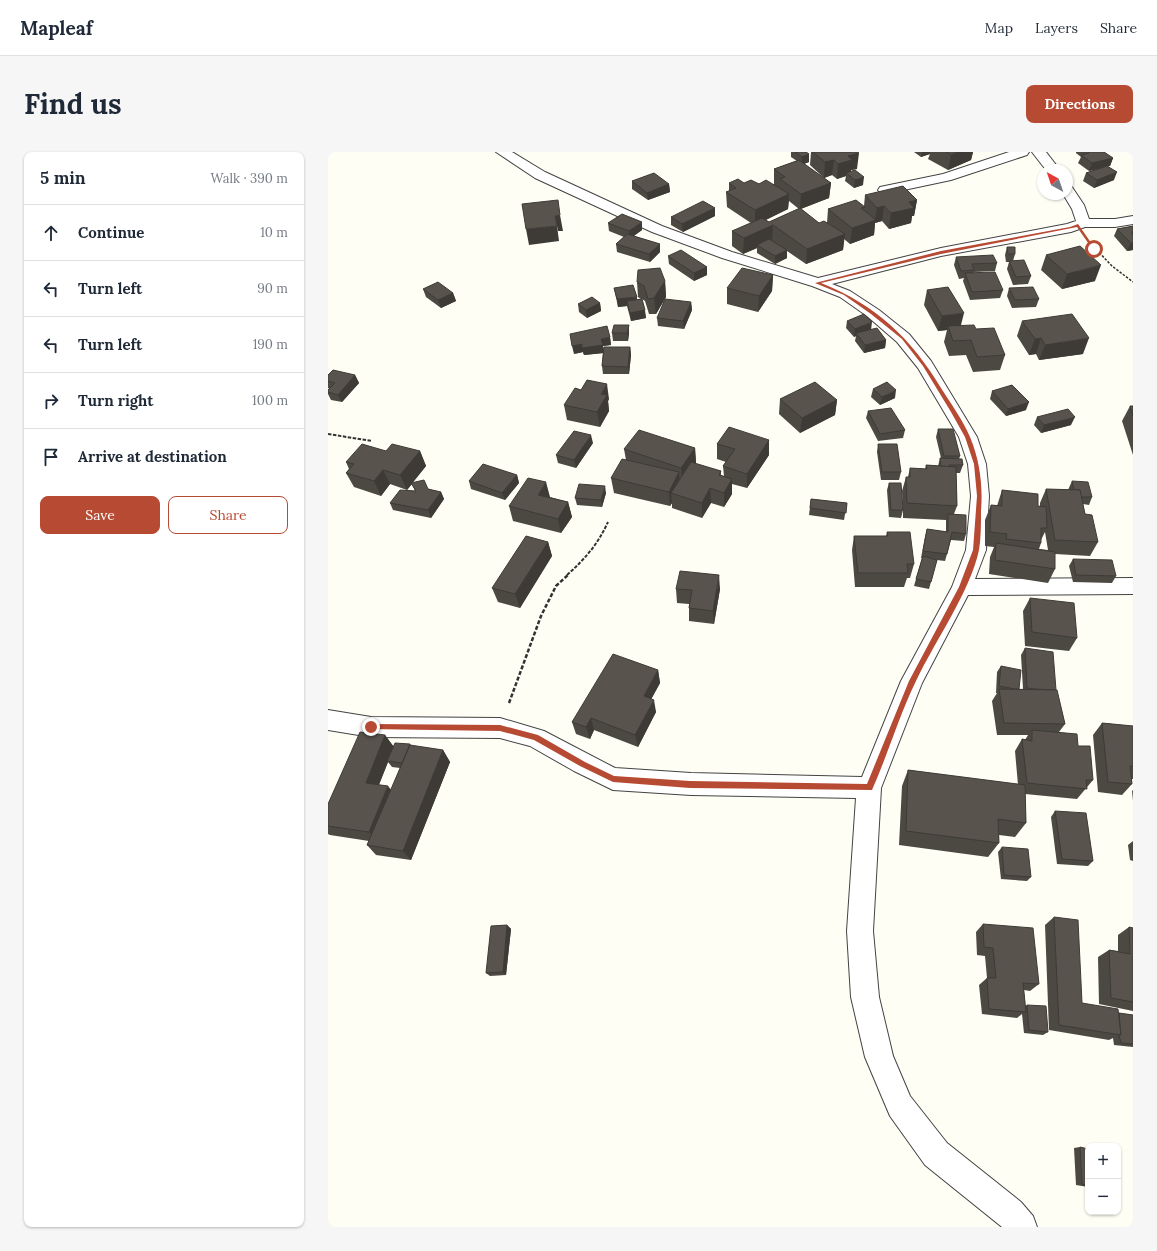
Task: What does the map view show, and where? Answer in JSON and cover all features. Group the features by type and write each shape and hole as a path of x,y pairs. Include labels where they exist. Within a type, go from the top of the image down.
{"street":[{"path":"503,152 540,175 657,229 727,255 817,283 845,294 873,313 903,338 925,365 968,437 977,464 980,496 976,550 962,587 912,681 869,788 862,864 860,931 865,997 879,1057 900,1106 936,1154 1010,1213 1022,1227"},
{"path":"884,190 946,177 1022,152"},
{"path":"1039,152 1048,164"},
{"path":"1073,198 1080,207 1080,224"},
{"path":"817,283 941,252 1071,228 1080,224 1115,223 1133,220"},
{"path":"962,587 1133,586"},
{"path":"328,720 371,727 500,728 536,738 582,764 613,779 690,784 869,788"}],"path":[{"path":"1080,224 1094,249 1112,266 1133,282"},
{"path":"328,434 372,441"},
{"path":"500,728 540,616 556,586 589,554 601,538 608,522"}],"building":[{"path":"795,152 806,152 809,154 802,157"},
{"path":"813,152 859,153 848,156 852,160 838,164 834,160 825,162"},
{"path":"946,152 959,152 951,155"},
{"path":"1088,152 1104,152 1113,158 1092,163 1081,155 1089,153"},
{"path":"799,160 831,183 801,194 780,179 785,177 774,169"},
{"path":"1107,166 1117,172 1097,180 1086,173"},
{"path":"855,170 864,177 855,180 846,173"},
{"path":"654,173 669,184 647,193 632,181"},
{"path":"738,179 744,183 751,180 759,184 766,180 789,194 755,210 726,192 736,188 729,183"},
{"path":"903,186 917,200 909,202 914,208 891,213 884,206 877,208 865,195"},
{"path":"558,200 560,215 555,216 557,226 526,229 522,204"},
{"path":"856,200 865,207 861,208 876,220 852,228 828,209"},
{"path":"703,201 715,208 682,224 671,217"},
{"path":"800,208 819,223 824,221 845,234 807,249 773,225 744,238 732,231 762,218 769,222"},
{"path":"622,214 642,222 629,231 608,223"},
{"path":"1133,226 1133,232 1131,232 1133,235 1133,243 1131,243 1117,229"},
{"path":"627,234 660,244 649,254 616,244"},
{"path":"769,239 787,250 775,256 757,245"},
{"path":"1080,246 1101,265 1067,274 1046,255"},
{"path":"1007,247 1015,247 1015,254 1008,254"},
{"path":"681,250 707,267 694,273 668,256"},
{"path":"993,255 997,263 972,264 974,270 961,271 956,257"},
{"path":"1024,260 1031,276 1016,277 1009,261"},
{"path":"660,268 665,281 654,298 648,299 644,286 637,282 638,270"},
{"path":"742,268 773,275 759,296 727,288"},
{"path":"995,272 1003,290 972,292 965,273"},
{"path":"438,282 453,293 438,300 423,289"},
{"path":"633,285 637,297 617,299 614,288"},
{"path":"948,287 964,313 942,316 927,290"},
{"path":"1033,287 1039,299 1015,300 1009,288"},
{"path":"592,297 600,303 586,310 578,304"},
{"path":"642,299 645,310 630,313 627,301"},
{"path":"665,299 691,302 683,321 657,318"},
{"path":"864,314 872,322 855,329 847,321"},
{"path":"1072,314 1089,338 1045,345 1041,338 1035,339 1022,321"},
{"path":"614,325 629,325 627,333 612,333"},
{"path":"974,325 976,329 994,328 1005,355 977,357 971,340 953,341 948,326"},
{"path":"607,326 610,337 601,339 603,345 582,348 582,344 572,346 570,334"},
{"path":"877,328 886,340 865,345 856,333"},
{"path":"604,347 630,347 628,367 602,366"},
{"path":"333,370 355,375 338,395 328,392 328,390 335,383 328,381 328,375"},
{"path":"587,380 607,384 601,394 607,395 597,412 564,405 575,388 581,390"},
{"path":"815,382 837,400 802,418 780,399"},
{"path":"887,382 896,390 882,397 873,389"},
{"path":"1012,385 1029,402 1008,409 992,391"},
{"path":"1130,406 1133,406 1133,416"},
{"path":"891,408 905,430 880,434 868,411"},
{"path":"1068,409 1075,417 1044,425 1037,417"},
{"path":"729,427 769,440 747,474 723,466 735,449 717,444"},
{"path":"938,429 953,429 960,456 944,456"},
{"path":"639,430 695,448 681,468 624,449"},
{"path":"574,431 591,435 574,460 556,455"},
{"path":"362,444 386,451 392,444 420,451 400,475 383,470 374,481 346,473 354,464 346,462"},
{"path":"878,444 897,444 901,472 882,472"},
{"path":"940,458 962,459 963,465 949,465 949,467 941,466"},
{"path":"622,459 679,472 669,492 611,478"},
{"path":"691,462 721,471 719,475 732,479 724,493 710,488 702,503 671,493"},
{"path":"483,464 517,475 502,493 469,481"},
{"path":"926,465 956,467 957,506 907,503 906,477 910,477 910,468 927,469"},
{"path":"528,478 546,482 538,495 568,502 558,519 509,506"},
{"path":"424,480 428,489 441,492 428,510 390,503 400,490 416,491 411,483"},
{"path":"1072,481 1088,482 1092,497 1081,497 1080,490 1074,490"},
{"path":"889,483 901,483 903,510 891,510"},
{"path":"579,484 605,486 601,500 575,498"},
{"path":"1046,489 1080,490 1085,514 1092,515 1098,542 1055,540"},
{"path":"1002,490 1038,494 1038,506 1046,507 1047,528 1041,528 1041,543 1006,539 1007,534 990,532 991,505 1002,506"},
{"path":"811,499 847,503 846,513 810,508"},
{"path":"948,514 966,515 966,534 952,532 947,554 923,551 927,529 948,532"},
{"path":"887,532 910,532 914,564 907,564 908,573 858,573 854,536 888,536"},
{"path":"526,536 548,542 515,594 492,588"},
{"path":"996,543 1055,552 1055,569 995,560"},
{"path":"923,556 937,560 931,582 916,579"},
{"path":"1073,559 1112,560 1116,576 1076,575"},
{"path":"680,571 719,575 713,611 689,608 692,590 676,589"},
{"path":"1030,598 1074,603 1077,638 1032,632"},
{"path":"1025,648 1053,652 1056,690 1027,688"},
{"path":"613,654 658,670 644,696 654,700 635,735 591,718 586,727 572,722"},
{"path":"1001,666 1021,670 1019,689 999,686"},
{"path":"999,689 1057,690 1065,724 1004,723"},
{"path":"1102,723 1133,726 1133,766 1130,766 1132,784 1108,782"},
{"path":"1032,730 1077,734 1078,746 1090,746 1093,780 1086,780 1087,789 1027,783 1022,739 1032,741"},
{"path":"360,732 385,735 366,783 388,786 369,832 328,826 328,804"},
{"path":"395,743 410,744 402,763 387,761"},
{"path":"410,745 443,750 403,851 367,845"},
{"path":"908,770 1025,785 1026,823 998,819 999,843 906,831"},
{"path":"1055,811 1086,813 1093,861 1062,859"},
{"path":"1002,847 1028,849 1031,877 1004,875"},
{"path":"1054,917 1078,920 1082,1003 1118,1009 1121,1035 1059,1025"},
{"path":"983,924 1033,928 1039,984 1023,983 1026,1012 989,1009 987,978 996,978 993,948 984,947"},
{"path":"507,925 503,972 486,973 491,926"},
{"path":"1129,927 1133,928 1133,1002 1111,998 1109,950 1130,954"},
{"path":"1027,1005 1046,1006 1048,1032 1029,1030"},
{"path":"1119,1013 1133,1015 1133,1044 1121,1043 1119,1035 1121,1035"},
{"path":"1080,1147 1085,1148 1085,1184 1082,1184"}],"route":[{"path":"371,727 500,728 536,738 582,764 613,779 690,784 755,784 869,788 892,734 912,681 962,587 976,550 980,496 977,464 968,437 954,412 925,365 903,338 873,313 845,294 817,283 875,270 941,252 1071,228 1078,225 1094,249"}]}
